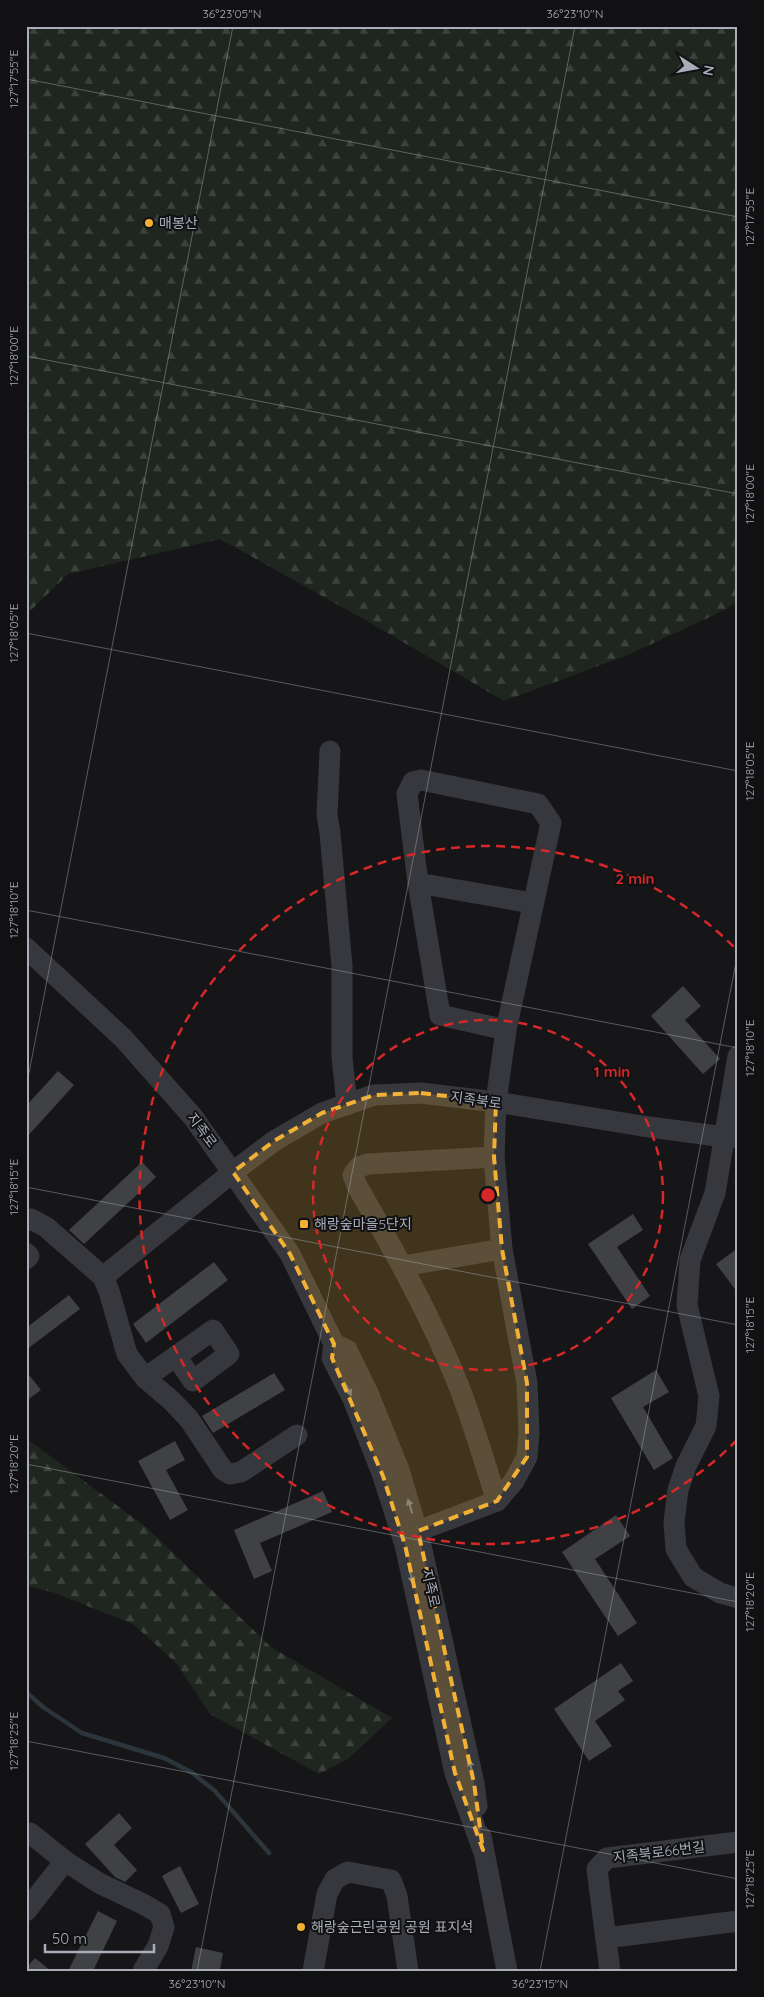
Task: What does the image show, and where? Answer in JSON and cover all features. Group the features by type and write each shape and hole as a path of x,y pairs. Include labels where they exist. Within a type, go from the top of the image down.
{"street":[{"path":"330,751 327,815 342,966 342,1056 347,1105"},
{"path":"418,1531 497,1501 514,1481 527,1457 529,1433 527,1383 502,1249 494,1157 496,1102 506,1030 532,903 551,823 538,804 421,780 413,782 407,794 418,883 440,1015 506,1030"},
{"path":"418,883 532,903"},
{"name":"지족로","path":"26,948 124,1038 193,1117 290,1254 334,1344 332,1358 353,1399 380,1467 404,1545 455,1773 483,1850"},
{"path":"738,1056 731,1137 715,1193 690,1260 687,1305 709,1396 706,1426 686,1466 678,1490 674,1522 676,1549 693,1577 720,1593 738,1598"},
{"name":"지족북로","path":"103,1277 274,1141 322,1113 374,1095 421,1093 496,1102 642,1126 731,1137"},
{"path":"494,1157 368,1164 359,1167 353,1175 357,1186 403,1266 460,1389 497,1501"},
{"path":"26,1221 31,1219 46,1226 103,1277 109,1291 127,1354 145,1378 190,1419 223,1470 230,1474 241,1472 297,1435"},
{"path":"403,1266 502,1249"},
{"path":"26,1253 29,1256 26,1259"},
{"name":"지족로","path":"334,1344 347,1350 368,1392 399,1470 418,1531 474,1783 483,1850 507,1971"},
{"path":"145,1378 176,1356"},
{"path":"30,1833 65,1861 100,1883 160,1914 164,1927 158,1946 143,1971"},
{"name":"지족북로66번길","path":"610,1971 597,1870 607,1858 738,1842"},
{"path":"26,1911 65,1861"},
{"path":"313,1971 327,1894 335,1880 348,1872 391,1880 397,1896 408,1971"},
{"path":"606,1938 738,1921"}],"highlighted area":[{"path":"421,1093 496,1102 494,1157 502,1249 527,1383 527,1457 497,1501 418,1531 474,1783 483,1850 455,1773 405,1545 383,1476 332,1358 334,1344 290,1254 233,1172 274,1141 322,1113 374,1095"}],"green space":[{"path":"26,26 738,26 738,600 727,609 630,654 504,701 367,621 220,539 68,574 26,615"},
{"path":"26,1438 146,1527 271,1647 392,1718 348,1759 319,1774 210,1714 177,1664 133,1624 52,1592 26,1586"}],"building":[{"path":"683,986 701,1006 685,1020 720,1059 703,1074 651,1016"},
{"path":"58,1071 74,1085 26,1138 26,1106"},
{"path":"142,1162 156,1177 84,1244 69,1230"},
{"path":"633,1214 643,1230 617,1247 650,1296 632,1309 588,1244"},
{"path":"738,1248 738,1293 716,1264"},
{"path":"214,1262 228,1280 146,1343 133,1324"},
{"path":"69,1295 80,1309 26,1350 26,1328"},
{"path":"656,1370 669,1392 643,1407 673,1458 654,1470 611,1398"},
{"path":"26,1371 41,1390 26,1401"},
{"path":"274,1373 285,1390 213,1433 202,1416"},
{"path":"175,1441 185,1460 166,1470 188,1510 170,1520 138,1461"},
{"path":"323,1491 332,1512 260,1543 272,1571 254,1579 234,1530"},
{"path":"616,1515 630,1536 595,1559 637,1623 618,1636 562,1552"},
{"path":"621,1663 633,1681 618,1691 625,1700 595,1721 612,1746 589,1761 554,1709"},
{"path":"119,1813 132,1828 114,1845 137,1870 125,1882 115,1877 85,1844"},
{"path":"180,1866 199,1904 181,1913 162,1876"},
{"path":"98,1911 117,1921 93,1971 68,1971"},
{"path":"196,1947 223,1953 220,1970 191,1971"},
{"path":"35,1958 51,1971 26,1971 26,1968"}],"waterway":[{"path":"26,1692 43,1707 82,1733 164,1758 191,1772 215,1791 269,1853"}],"place":[{"name":"매봉산","path":"149,223"},
{"name":"해랑숲마을5단지","path":"304,1224"},
{"name":"해랑숲근린공원 공원 표지석","path":"301,1927"}]}
